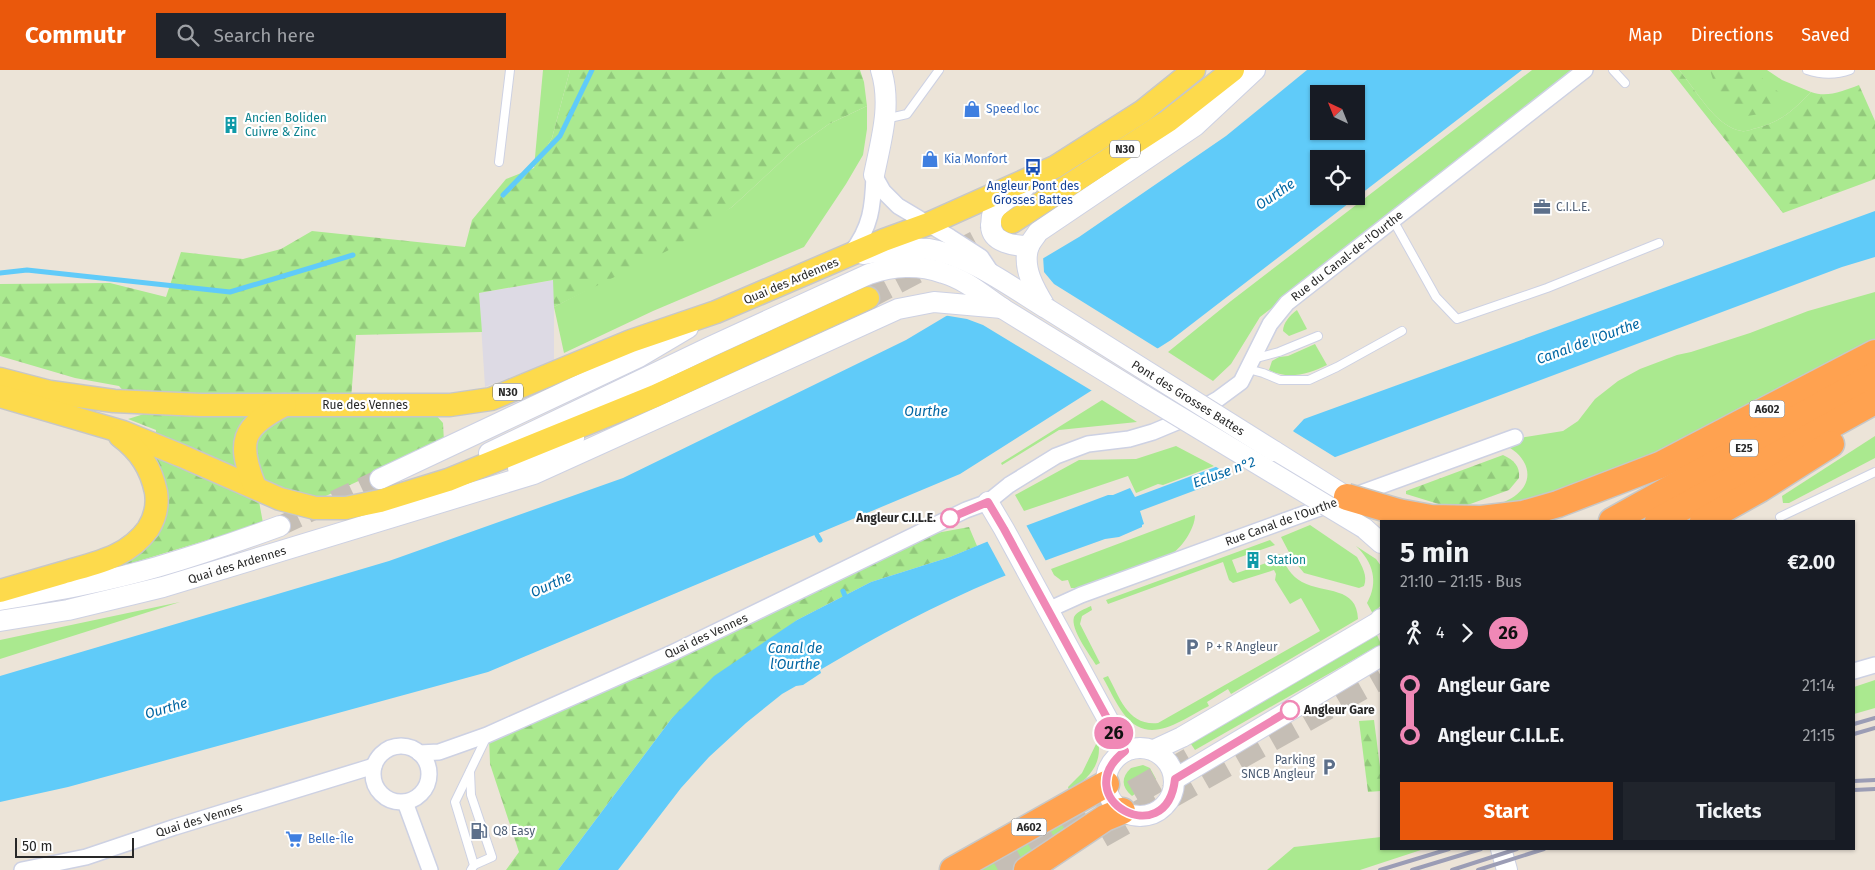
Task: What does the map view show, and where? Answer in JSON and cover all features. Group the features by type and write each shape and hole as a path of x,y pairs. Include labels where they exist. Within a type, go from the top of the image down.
{"highway":[{"name":"A602","path":"1347,497 1389,518 1481,519 1523,514 1558,504 1660,465 1875,353"},
{"name":"E25","path":"1614,520 1875,375"},
{"name":"E25","path":"1660,520 1875,401"},
{"path":"1705,520 1760,489 1875,414"},
{"name":"A602","path":"1568,520 1637,483 1660,465"},
{"name":"A602","path":"953,870 1106,784"},
{"path":"1027,870 1105,818 1122,811"}],"main road":[{"path":"874,175 887,107 881,70"},
{"name":"Quai des Ardennes","path":"382,490 638,357 716,312 884,240 928,224 1055,167 1143,111 1194,70"},
{"name":"N30","path":"1012,222 1168,121 1233,70"},
{"path":"1046,308 1034,288 1027,264 1029,246 1038,232 1195,126 1255,70"},
{"path":"1029,246 1005,242 996,238 991,229 992,214 1001,204 1055,167"},
{"name":"Pont des Grosses Battes","path":"847,257 895,249 929,250 959,258 994,276 1046,308 1347,497"},
{"name":"Pont des Grosses Battes","path":"382,490 496,450 710,347 869,274 888,268 906,266 945,273 968,284 1002,308 1364,528 1380,542"},
{"name":"Quai des Ardennes","path":"470,493 655,396 868,298"},
{"name":"Pont des Grosses Battes","path":"898,309 934,302 1002,308"},
{"name":"Quai des Ardennes","path":"0,621 68,610 154,590 534,474 898,309"},
{"name":"Rue des Vennes","path":"0,379 50,392 114,401 201,405 450,404 491,399 631,341 716,312"},
{"path":"0,396 110,428 280,499 315,508 346,508 382,490 448,480 655,396"},
{"path":"255,487 246,464 245,444 248,433 256,423 286,404"},
{"path":"0,591 112,559 132,547 153,522 157,496 154,480 148,466 134,448 110,428"},
{"path":"988,502 1125,751"},
{"name":"Quai des Ardennes","path":"0,600 68,589 157,567 222,547 280,526"},
{"path":"1154,750 1189,733 1378,624 1380,621"},
{"path":"1175,779 1380,657"},
{"path":"1337,682 1380,671"},
{"path":"1144,747 1154,750 1164,757 1172,767 1175,779 1174,791 1168,803 1158,811 1146,816 1133,816 1122,811 1111,800 1106,784 1107,771 1114,759 1125,751 1144,747"},
{"path":"1501,850 1508,870"}],"street":[{"name":"Rue du Canal-de-l'Ourthe","path":"988,502 1008,485 1056,456 1088,444 1129,439 1153,432 1218,399 1242,382 1270,324 1287,303 1585,70"},
{"path":"874,175 883,191 898,206 980,257 994,276"},
{"path":"847,257 861,241 869,223 874,198 874,175"},
{"name":"Rue Canal de l'Ourthe","path":"1048,610 1081,595 1515,438"},
{"name":"Quai des Vennes","path":"419,753 440,752 487,734 672,653 958,514 988,502"},
{"path":"1855,671 1875,665"},
{"path":"402,747 419,753 425,760 428,769 426,787 421,794 405,802 395,802 386,798 375,784 373,775 374,766 378,758 393,748 402,747"},
{"name":"Quai des Vennes","path":"22,870 86,857 175,827 374,766"},
{"path":"405,802 430,870"}],"lane":[{"path":"499,162 510,70"},
{"path":"885,118 907,114 939,70"},
{"path":"1612,70 1625,83"},
{"path":"1807,70 1818,74 1840,74 1850,70"},
{"path":"1393,220 1436,297 1457,320 1547,288 1659,244"},
{"path":"1250,364 1263,373 1280,380 1309,380 1338,367 1402,330"},
{"path":"1250,364 1318,336"},
{"path":"1780,517 1875,472"},
{"path":"470,769 471,795 492,857 473,868 455,802 470,769 487,734"}],"shaded area":[{"path":"554,280 554,361 485,387 479,293"}],"green space":[{"path":"543,70 570,70 552,138 534,168"},
{"path":"570,70 860,70 864,82 867,106 829,124 798,146 732,207 677,246 554,307 553,280 479,293 482,332 356,335 350,412 434,413 443,423 444,442 317,500 256,485 263,523 109,570 150,539 150,450 155,451 156,430 128,419 144,414 119,386 75,378 0,356 0,284 110,283 166,297 181,252 243,259 281,249 312,231 465,247 472,220 506,179 534,168 552,138"},
{"path":"1532,70 1577,70 1260,317 1231,364 1213,381 1168,352 1356,205 1365,205 1365,198"},
{"path":"1670,70 1679,70 1723,123 1744,131 1766,125 1781,118 1793,110 1811,92 1829,94 1859,85 1875,121 1875,179 1783,213"},
{"path":"1679,70 1767,70 1782,80 1811,92 1793,110 1781,118 1766,125 1742,131 1723,123"},
{"path":"1710,70 1754,70 1780,93 1766,113 1741,117 1721,104"},
{"path":"867,106 867,129 863,155 804,247 653,311 564,353 554,307 732,207 798,146 829,124"},
{"path":"1875,292 1875,340 1678,443 1571,492 1471,512 1504,502 1523,488 1527,480 1526,466 1522,458 1507,446 1519,438 1563,431 1578,421 1595,399 1618,381 1640,369 1677,355 1750,333 1808,311"},
{"path":"1297,310 1307,329 1289,336 1283,331 1284,325"},
{"path":"1315,344 1327,365 1298,375 1284,375 1269,370 1272,361 1279,357 1288,356"},
{"path":"1102,400 1137,422 1059,430 1002,465 1001,463"},
{"path":"1875,436 1875,458 1789,503 1783,503 1782,496"},
{"path":"1176,446 1214,466 1136,493 1128,476 1024,511 1015,495 1079,460 1136,459"},
{"path":"1503,455 1513,461 1518,470 1519,478 1509,490 1462,507 1445,506 1406,494 1406,491"},
{"path":"1195,515 1193,526 1186,538 1178,549 1169,556 1078,588 1071,588 1068,580 1062,581 1054,575 1051,569"},
{"path":"1310,525 1357,557 1365,575 1364,586 1359,588 1304,573 1292,558 1281,537"},
{"path":"969,527 977,546 950,557 871,582 797,620 672,718 558,870 506,870 519,852 490,764 489,736 931,534"},
{"path":"1270,540 1275,545 1232,560 1237,573 1272,561 1275,556 1280,554 1289,570 1298,580 1311,586 1346,596 1352,601 1356,608 1358,619 1231,694 1228,689 1207,702 1209,706 1176,724 1154,730 1143,729 1133,723 1120,709 1103,678 1108,676 1121,701 1132,715 1148,723 1158,723 1320,631 1301,598 1290,604 1275,580 1276,574 1274,570 1233,583 1229,580 1223,562 1108,604 1106,600"},
{"path":"1356,546 1376,559 1380,565 1380,606 1373,614 1367,603 1373,587 1372,573 1367,559"},
{"path":"180,602 0,659 0,640"},
{"path":"1091,606 1092,610 1082,616 1080,624 1100,663 1096,665 1085,649 1074,622 1074,617 1077,613"},
{"path":"1376,633 1380,645 1195,750 1189,741"},
{"path":"1875,680 1875,708 1855,714 1855,687"},
{"path":"1374,720 1380,767 1380,791 1368,792 1359,721"},
{"path":"1098,740 1099,749 1096,764 1088,776 1069,791 1068,787 1082,773"},
{"path":"1143,765 1150,768 1156,779 1132,796 1124,786 1125,775 1131,768"},
{"path":"1070,810 1077,824 1016,870 967,870"},
{"path":"1380,837 1380,850 1421,850 1360,870 1267,870 1294,847"}],"water":[{"name":"Ourthe","path":"1307,70 1522,70 1365,191 1365,150 1310,150 1310,205 1346,205 1171,340 960,474 488,672 68,787 0,802 0,676 389,561 623,478 906,340 1079,237 1226,136"},
{"name":"Canal de l'Ourthe","path":"1875,211 1875,257 1842,267 1322,462 1311,447 1140,511 1144,524 1142,527 1119,537 1105,539 1010,574 929,610 820,670 821,673 803,685 796,686 782,694 746,723 709,757 681,788 618,870 558,870 672,718 714,676 797,620 871,582 950,557 1108,495 1113,495 1130,488 1135,497 1295,435 1293,431 1304,419"}],"pier":[{"path":"1043,256 1044,272 1054,284 1160,350 1094,392 983,325 967,319 943,315"},
{"path":"1291,430 1338,459 1321,465 1310,450 1234,478 1213,465 1292,433"},
{"path":"1025,523 1047,563 1007,578 986,539"}],"waterway":[{"path":"503,195 560,136 592,70"},
{"path":"0,273 27,270 230,292 353,255"},
{"path":"817,535 820,540"},
{"path":"843,591 845,596"}],"tunnel":[{"path":"868,298 1011,223"},
{"path":"280,526 380,479"},
{"path":"1101,835 1380,677"},
{"path":"998,870 1198,756"}],"railway":[{"path":"1855,724 1875,718"},
{"path":"1855,734 1875,728"},
{"path":"1855,781 1875,780"},
{"path":"1855,790 1875,789"},
{"path":"1380,870 1446,850"},
{"path":"1412,870 1478,850"},
{"path":"1452,870 1514,850"},
{"path":"1478,870 1541,850"}],"bus line":[{"name":"26","path":"950,518 988,502 1004,529 1125,751 1114,759 1107,771 1106,784 1111,800 1122,811 1133,816 1146,816 1158,811 1168,803 1174,791 1175,779 1290,710"}],"place":[{"name":"Speed loc","path":"972,109"},
{"name":"Ancien Boliden Cuivre & Zinc","path":"231,125"},
{"name":"Kia Monfort","path":"930,159"},
{"name":"Angleur Pont des Grosses Battes","path":"1033,167"},
{"name":"C.I.L.E.","path":"1542,207"},
{"name":"Angleur C.I.L.E.","path":"950,518"},
{"name":"Station","path":"1253,560"},
{"name":"P + R Angleur","path":"1192,647"},
{"name":"Angleur Gare","path":"1290,710"},
{"name":"Parking SNCB Angleur","path":"1329,767"},
{"name":"Q8 Easy","path":"479,831"},
{"name":"Belle-Île","path":"294,839"}],"water label":[{"name":"Ecluse n°2","path":"1224,472"}]}
